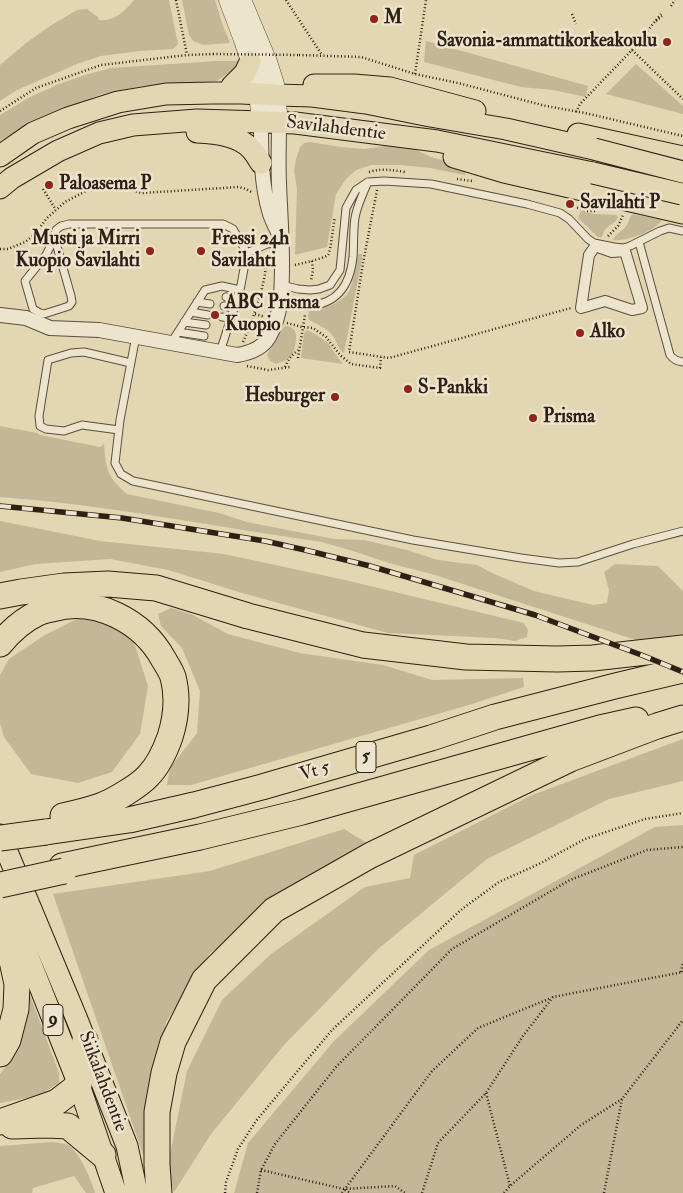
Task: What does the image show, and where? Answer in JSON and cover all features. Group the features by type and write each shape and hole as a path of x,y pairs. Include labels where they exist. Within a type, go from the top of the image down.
{"highway":[{"path":"0,596 64,586 108,584 156,588 248,616 363,645 466,657 593,658 683,648"},
{"path":"0,644 9,634 38,612 60,606 100,608 121,616 141,631 160,652 172,676 176,702 173,728 165,753 148,776 130,790 102,806 48,826"},
{"name":"Vt 5","path":"0,834 48,826 129,820 194,805 393,749 495,717 683,670"},
{"name":"Vt 5","path":"63,869 302,812 600,728 683,710"},
{"path":"159,1193 157,1112 164,1073 173,1042 204,980 274,910 371,855 570,759 683,718"},
{"path":"0,874 63,869"},
{"path":"0,885 63,869"},
{"path":"0,918 17,984 16,1009 8,1040 0,1054"},
{"path":"0,1124 57,1102 79,1085 86,1040"},
{"path":"0,1124 68,1126 103,1155"}],"main road":[{"path":"222,89 245,73 250,62"},
{"path":"0,156 33,134 68,118 118,102 166,94 222,89 267,90 354,85 390,88 460,107 683,157"},
{"name":"Savilahdentie","path":"267,90 366,103 506,129 683,172"},
{"name":"Savilahdentie","path":"0,188 12,178 58,151 99,133 133,125 196,120 295,123 455,145 593,173 683,200"},
{"path":"133,125 147,131 206,133 226,136 252,148 261,163"},
{"path":"402,137 433,151 504,172 683,200"},
{"name":"Siikalahdentie","path":"0,834 86,1040 127,1146 137,1193"},
{"name":"Siikalahdentie","path":"0,885 79,1085 116,1193"}],"street":[{"path":"228,0 250,62 267,90"},
{"path":"0,305 50,328 99,330 136,336 174,337 221,343 237,355 249,353 260,348 268,338 281,302 282,242 279,181 267,90 268,62 242,0"},
{"path":"270,122 261,163 270,215 282,242"},
{"path":"598,247 612,252 625,251 642,308 632,310 605,301 581,308 581,305 590,254 594,248 598,247"},
{"path":"0,315 26,318"}],"lane":[{"path":"281,302 307,306 322,303 337,296 347,284 353,259 355,219 368,182"},
{"path":"282,285 310,290 330,285 340,270 346,208 356,190 368,182 431,184 527,204 560,213 569,219 588,239 594,243 606,246 623,248 669,228 683,231"},
{"path":"54,236 72,296 72,302 69,306 40,314 33,309 25,280 46,255 56,230 61,226 69,224 223,224 233,229 246,253 240,290 230,318 224,328 221,343"},
{"path":"246,253 267,244 282,242"},
{"path":"639,242 670,355 673,359 683,362"},
{"path":"174,337 204,290 222,286 240,290"},
{"path":"203,293 212,294"},
{"path":"226,297 237,299"},
{"path":"197,302 210,304"},
{"path":"224,306 234,308"},
{"path":"191,312 208,315"},
{"path":"44,314 50,328"},
{"path":"222,317 230,318"},
{"path":"184,322 206,325"},
{"path":"136,336 118,430 115,463 121,474 133,481 413,540 559,563 578,562 633,544 683,531"},
{"path":"174,337 204,336"},
{"path":"118,430 82,425 64,431 46,429 40,426 39,416 48,360 71,352 84,352 131,363"}],"path":[{"path":"176,0 186,55"},
{"path":"286,0 322,56"},
{"path":"415,74 426,0"},
{"path":"671,6 675,0"},
{"path":"572,14 576,24"},
{"path":"576,112 580,104 632,50 654,22 662,15"},
{"path":"632,50 683,99"},
{"path":"0,111 36,88 101,64 213,54 361,57 415,74 546,106 683,136"},
{"path":"383,169 363,263 349,352 390,358 581,305"},
{"path":"43,189 56,210"},
{"path":"606,246 611,232 623,218 624,209"},
{"path":"255,314 302,327 313,328 326,338 351,364 380,368 382,357"},
{"path":"298,358 302,327"},
{"path":"285,367 288,360 299,350"},
{"path":"242,365 268,370 290,367"},
{"path":"225,1193 226,1182 238,1149 256,1121 296,1073 332,1030 462,909 499,882 540,864 585,839 645,819 683,813"},
{"path":"257,1193 261,1170 275,1144 336,1068 452,949 570,880 647,850 683,847"},
{"path":"342,1193 432,1071 478,1028 553,997 682,972 683,962"},
{"path":"422,1193 438,1144 486,1093 523,1036 553,997"},
{"path":"504,1193 581,1125 622,1099 683,1020"},
{"path":"486,1093 510,1186"},
{"path":"604,1193 622,1099"},
{"path":"261,1170 344,1189 395,1186 405,1193"},
{"path":"344,1189 351,1193"}],"shaded area":[{"path":"134,0 169,0 178,44 173,49 101,56 77,64 17,90 0,101 0,65 26,43 77,10 87,9 98,17 99,20 110,19 119,15"},
{"path":"182,0 215,0 230,43 203,45 193,41 189,35"},
{"path":"426,41 588,86 586,97 553,90 521,87 424,62"},
{"path":"238,61 235,69 216,81 142,86 102,94 37,120 0,141 0,115 30,97 59,84 111,68"},
{"path":"636,64 683,106 683,114 606,94"},
{"path":"310,142 365,149 385,146 414,149 431,157 466,166 465,175 430,168 400,165 371,165 356,170 346,179 336,194 327,247 295,255 297,189 294,171 300,147 304,143"},
{"path":"581,211 593,214 617,215 618,218 605,230 602,237 598,237 578,218"},
{"path":"633,214 662,220 653,228 640,235 613,240 624,229"},
{"path":"358,254 362,254 362,259 344,353 331,333 309,320 308,316 309,311 335,303 348,293 353,280"},
{"path":"285,326 293,328 295,331 295,346 289,358 276,364 270,361 267,355"},
{"path":"307,330 328,343 343,364 301,358 304,333"},
{"path":"0,426 100,447 104,444 107,466 111,477 127,494 219,513 247,522 334,539 364,540 407,550 438,560 477,565 534,591 593,605 607,603 609,590 604,572 615,564 658,566 683,591 683,637 639,641 435,575 322,542 81,505 0,497"},
{"path":"0,521 100,541 224,554 345,580 524,623 528,630 527,637 515,641 495,638 388,633 242,593 168,570 110,559 36,564 0,572"},
{"path":"171,608 191,614 228,634 300,653 383,665 432,680 523,678 524,687 469,705 191,785 167,785 170,768 197,733 200,691 182,648 161,626 158,614"},
{"path":"87,614 131,633 148,686 140,734 112,772 78,783 31,774 4,737 0,723 0,675 9,659 45,635"},
{"path":"683,739 683,781 609,799 487,859 377,950 284,1045 211,1134 174,1192 167,1169 187,1071 222,1000 271,954 365,887 410,878 414,855 532,795"},
{"path":"683,825 683,1193 234,1193 248,1143 334,1041 429,950 655,827"},
{"path":"344,829 370,845 210,953 166,1022 145,1160 53,894 210,871"},
{"path":"24,984 30,995 59,1073 59,1083 38,1096 0,1103 0,1074 7,1065 17,1040"},
{"path":"52,1142 66,1144 73,1149 84,1167 95,1193 86,1193 74,1176 33,1188 32,1193 0,1193 0,1146"}],"railway":[{"path":"0,506 122,518 265,541 305,550 370,566 535,615 683,672"}],"place":[{"name":"M","path":"374,19"},
{"name":"Savonia-ammattikorkeakoulu","path":"667,42"},
{"name":"Paloasema P","path":"49,185"},
{"name":"Savilahti P","path":"570,204"},
{"name":"Musti ja Mirri Kuopio Savilahti","path":"150,251"},
{"name":"Fressi 24h Savilahti","path":"201,251"},
{"name":"ABC Prisma Kuopio","path":"215,315"},
{"name":"Alko","path":"580,333"},
{"name":"S-Pankki","path":"408,389"},
{"name":"Hesburger","path":"335,397"},
{"name":"Prisma","path":"533,418"}]}
